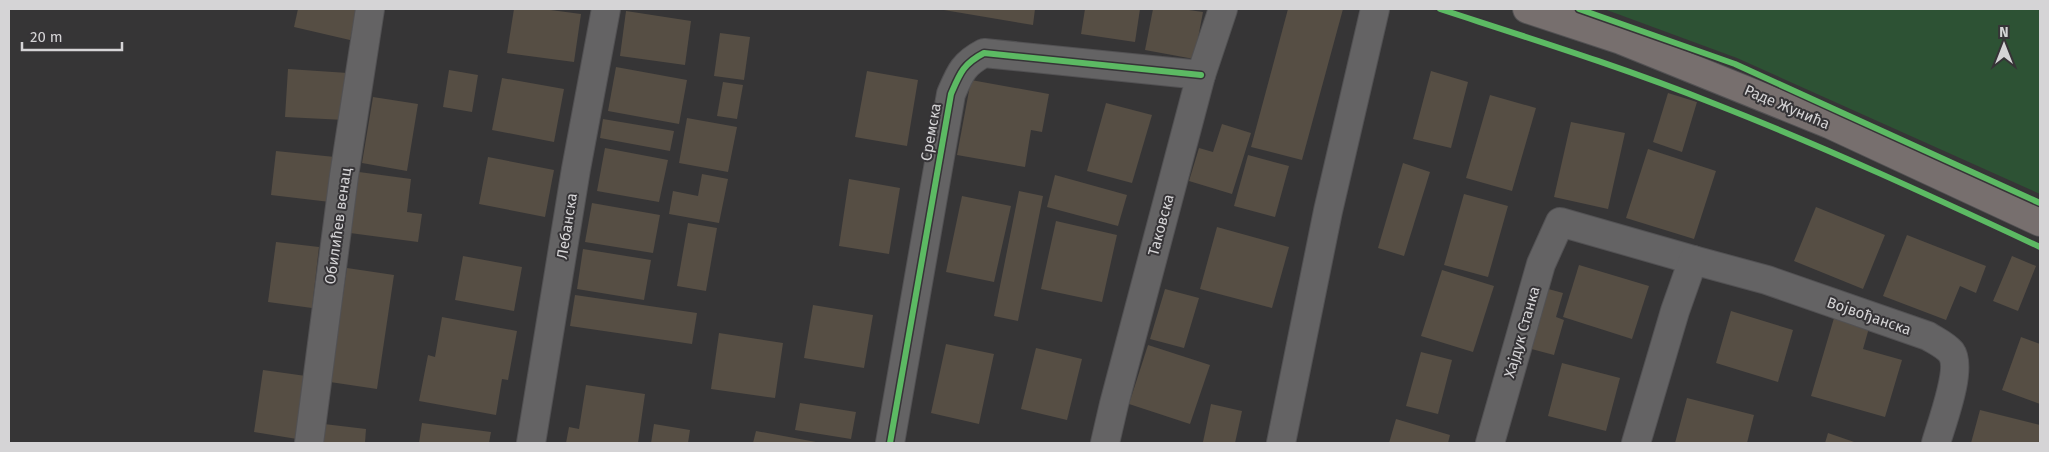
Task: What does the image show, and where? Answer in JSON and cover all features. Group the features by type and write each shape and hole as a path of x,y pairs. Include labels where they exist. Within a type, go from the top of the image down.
{"main road":[{"name":"Раде Жунића","path":"1527,9 1630,44 1829,124 2040,222"}],"street":[{"name":"Обилићев венац","path":"309,443 343,186 370,9"},
{"name":"Лебанска","path":"531,443 576,170 606,9"},
{"name":"Таковска","path":"1105,443 1202,75 1223,9"},
{"path":"1281,443 1328,211 1375,9"},
{"name":"Сремска","path":"890,443 951,94 961,70 970,60 984,53 1202,75"},
{"name":"Војвођанска","path":"1560,222 1767,280 1928,336 1952,353 1954,364 1954,380 1936,443"},
{"name":"Хајдук Станка","path":"1490,443 1541,264 1560,222"},
{"path":"1636,443 1675,311 1693,260"}],"green space":[{"path":"1604,9 2040,9 2040,194 1737,58"}],"building":[{"path":"298,9 358,9 350,40 294,27"},
{"path":"514,9 543,9 581,14 574,62 507,53"},
{"path":"938,9 1035,9 1033,25"},
{"path":"1085,9 1140,9 1135,42 1081,34"},
{"path":"1153,9 1182,9 1203,12 1194,59 1145,50"},
{"path":"1288,9 1343,9 1302,160 1251,147"},
{"path":"626,11 691,21 685,65 620,56"},
{"path":"720,33 750,37 744,80 714,76"},
{"path":"616,67 687,80 679,124 608,111"},
{"path":"288,69 348,73 345,120 285,117"},
{"path":"449,70 478,75 472,112 443,107"},
{"path":"867,71 918,80 907,146 855,137"},
{"path":"1431,71 1468,82 1451,148 1413,139"},
{"path":"502,78 564,89 554,142 492,130"},
{"path":"971,80 1049,94 1042,132 1031,130 1025,167 957,155"},
{"path":"723,82 743,85 737,119 717,116"},
{"path":"1668,93 1697,102 1682,152 1653,142"},
{"path":"1490,95 1536,108 1512,191 1466,178"},
{"path":"373,97 418,104 407,171 362,163"},
{"path":"1106,103 1152,115 1132,183 1087,171"},
{"path":"687,118 737,127 728,172 679,163"},
{"path":"603,119 674,131 670,151 600,138"},
{"path":"1571,122 1625,133 1608,209 1554,197"},
{"path":"1222,124 1251,133 1232,194 1189,181 1199,148 1213,152"},
{"path":"605,148 668,160 659,202 597,191"},
{"path":"1648,149 1716,171 1694,239 1626,218"},
{"path":"276,151 335,157 330,202 271,195"},
{"path":"1248,155 1289,166 1275,217 1234,206"},
{"path":"488,157 554,170 545,217 479,204"},
{"path":"1403,163 1430,172 1404,256 1378,248"},
{"path":"359,172 411,179 407,212 422,214 418,242 350,233"},
{"path":"702,174 728,179 719,223 669,214 673,191 698,196"},
{"path":"1055,175 1127,195 1118,226 1047,207"},
{"path":"849,179 900,188 889,254 839,246"},
{"path":"1019,191 1043,196 1018,321 994,316"},
{"path":"1464,194 1508,206 1488,277 1444,265"},
{"path":"962,196 1011,206 994,282 946,272"},
{"path":"592,203 660,215 653,253 585,242"},
{"path":"1816,207 1885,235 1863,289 1794,261"},
{"path":"1056,221 1117,235 1102,302 1041,289"},
{"path":"688,223 717,228 706,291 677,286"},
{"path":"1217,227 1289,247 1272,308 1200,289"},
{"path":"1907,235 1986,266 1976,293 1960,286 1946,320 1883,296"},
{"path":"276,242 319,247 312,308 268,302"},
{"path":"583,249 651,260 644,300 577,289"},
{"path":"463,256 522,267 514,311 455,300"},
{"path":"2012,256 2036,266 2018,311 1993,301"},
{"path":"1579,265 1649,286 1632,339 1563,317"},
{"path":"347,268 394,275 377,389 330,382"},
{"path":"1442,270 1494,286 1473,352 1421,336"},
{"path":"1541,287 1563,293 1556,317 1564,320 1554,355 1524,347"},
{"path":"1165,289 1199,298 1184,348 1150,339"},
{"path":"575,295 697,313 692,344 570,326"},
{"path":"813,305 873,315 864,368 804,358"},
{"path":"1731,311 1793,330 1778,382 1716,363"},
{"path":"442,317 517,331 508,380 502,379 496,415 419,401 428,355 435,357"},
{"path":"1834,318 1869,328 1863,349 1902,360 1885,417 1811,396"},
{"path":"719,333 783,343 775,398 711,389"},
{"path":"2021,337 2040,344 2040,404 2002,390"},
{"path":"946,344 994,354 979,424 931,413"},
{"path":"1148,345 1210,365 1190,424 1129,404"},
{"path":"1036,348 1082,359 1067,420 1021,409"},
{"path":"1421,352 1452,360 1438,414 1406,406"},
{"path":"1562,363 1620,378 1606,431 1548,416"},
{"path":"263,370 306,376 297,439 254,432"},
{"path":"586,385 645,394 638,443 566,443 569,427 579,429"},
{"path":"1687,398 1754,415 1747,443 1675,443"},
{"path":"800,403 856,412 851,439 795,430"},
{"path":"1211,404 1242,411 1235,443 1203,442"},
{"path":"1980,410 2040,425 2040,443 1971,443"},
{"path":"1396,419 1450,435 1448,443 1389,443"},
{"path":"422,423 491,432 489,443 419,443"},
{"path":"324,424 366,429 365,443 322,443"},
{"path":"654,424 690,430 688,443 651,443"},
{"path":"756,431 816,442 816,443 753,443"},
{"path":"1828,433 1857,443 1825,443"}],"cycle path":[{"path":"1440,9 1613,66 1756,120 1919,191 2040,247"},
{"path":"1579,9 1735,64 2040,203"},
{"path":"890,443 951,94 967,65 984,53 1201,75"}]}
